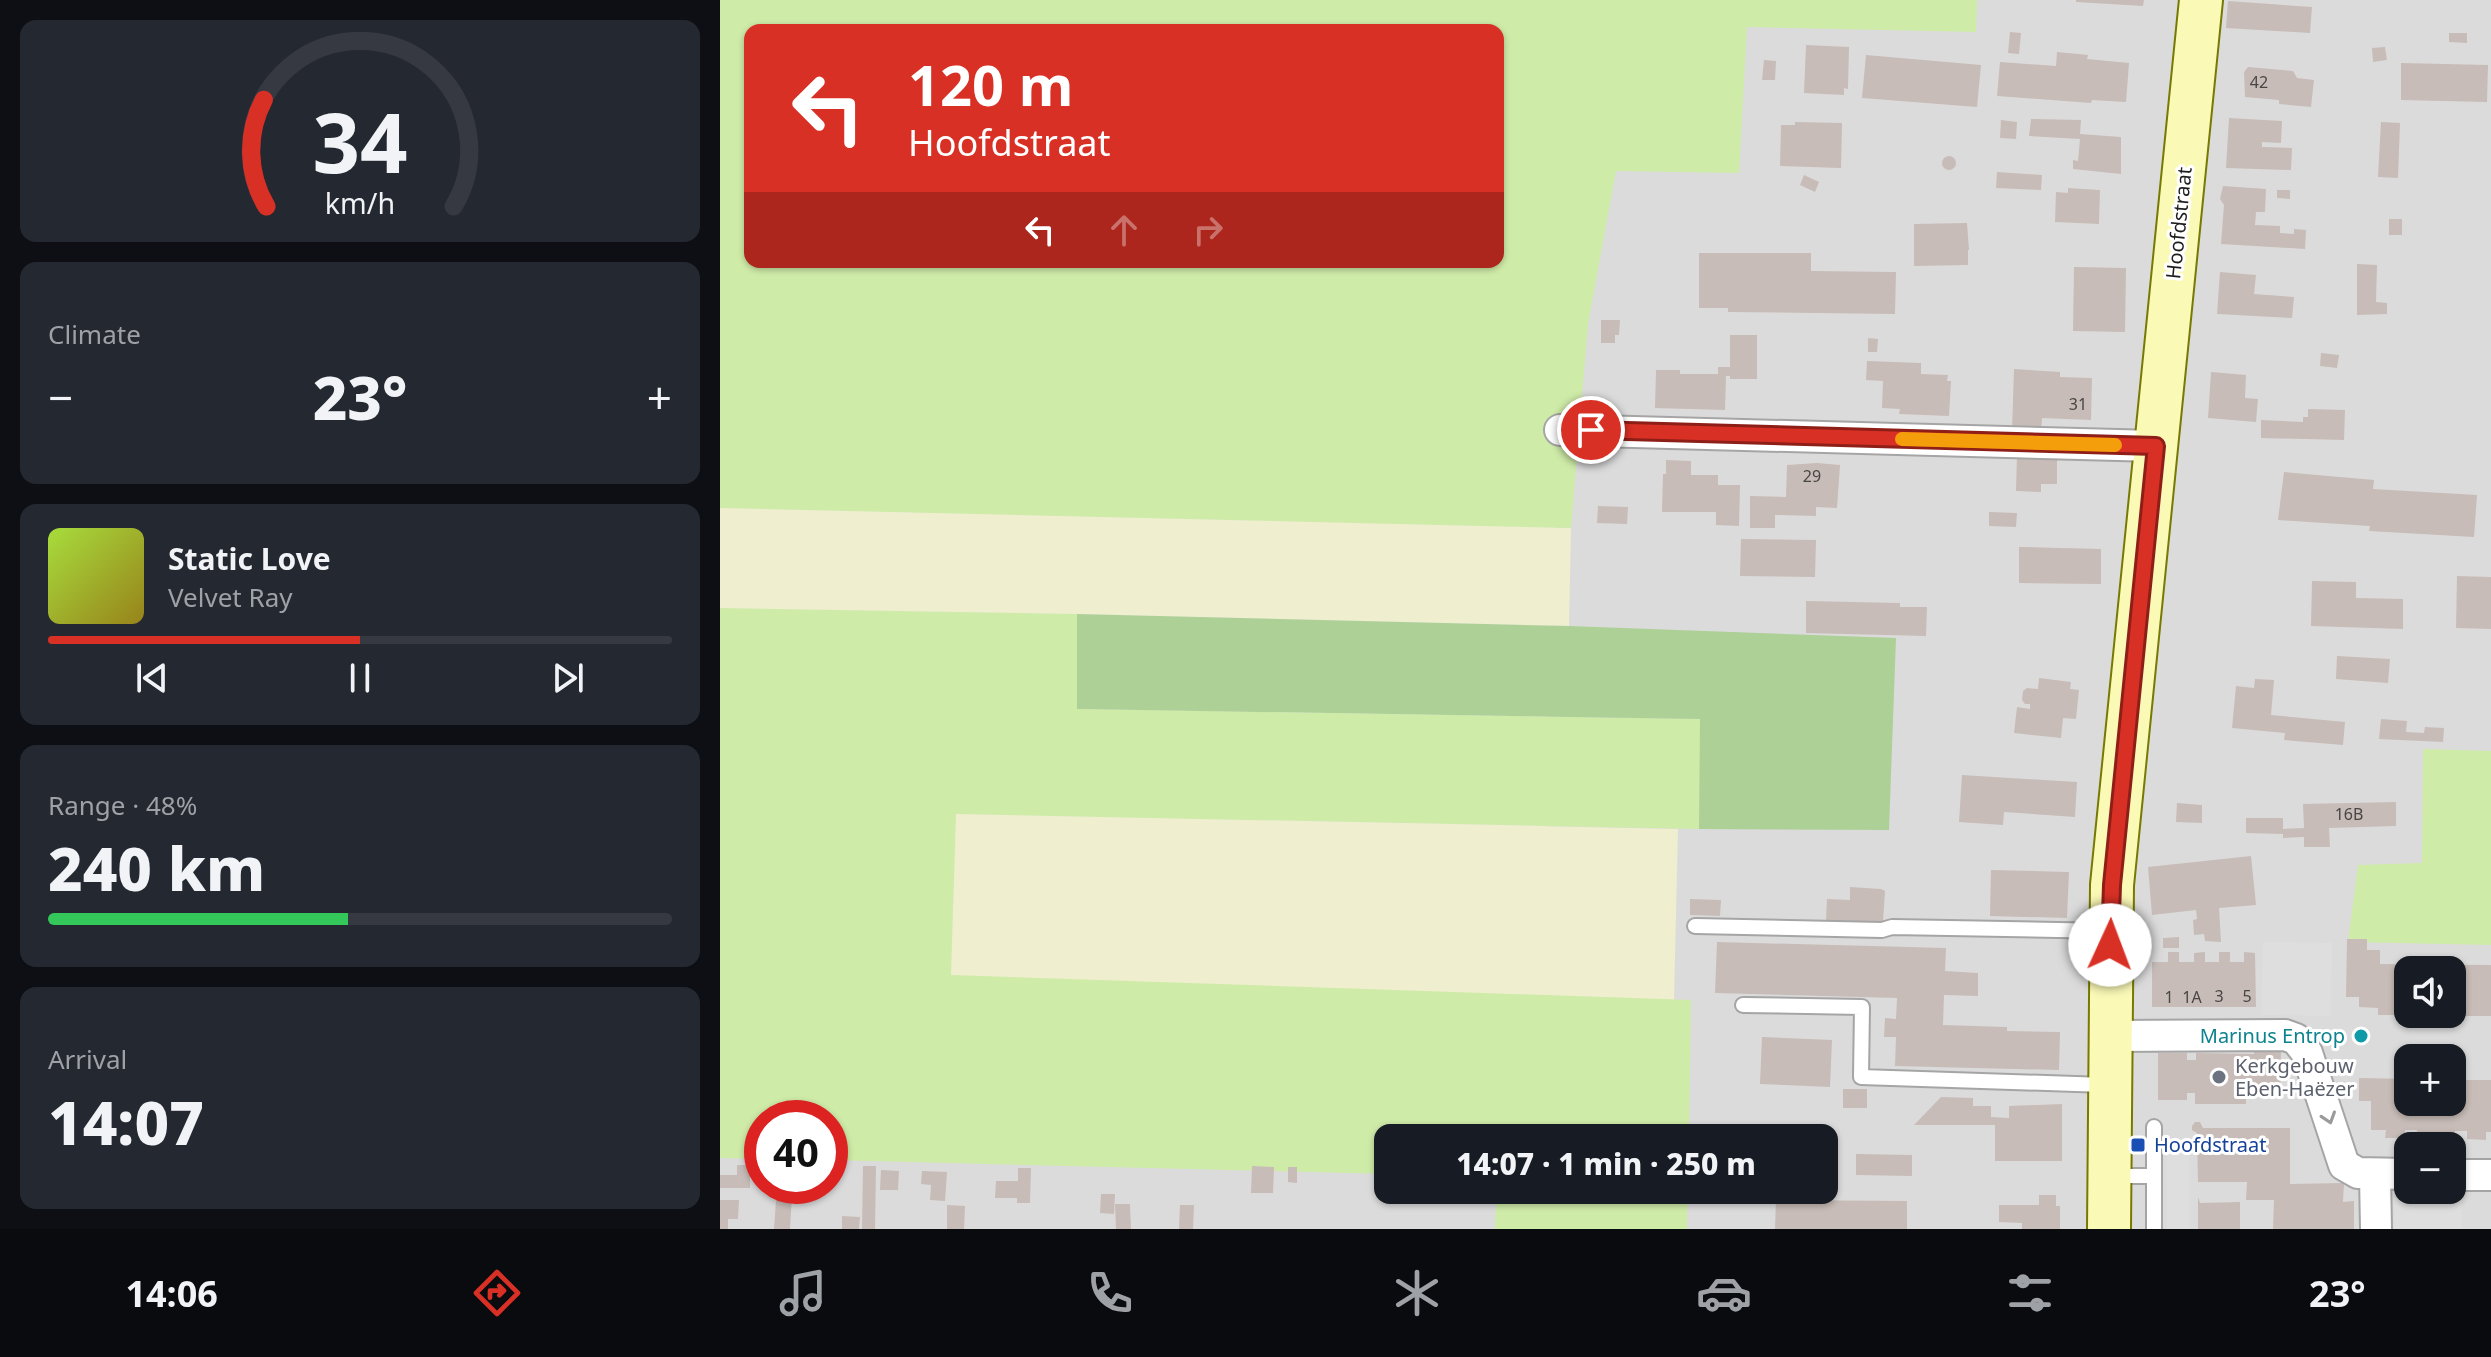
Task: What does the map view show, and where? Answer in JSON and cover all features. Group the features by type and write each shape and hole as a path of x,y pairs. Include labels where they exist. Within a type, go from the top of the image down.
{"street":[{"name":"Hoofdstraat","path":"2109,1229 2112,885 2201,0"},
{"path":"1560,430 2156,446"},
{"path":"2109,1036 2285,1035 2296,1039 2307,1053 2344,1165 2358,1173 2394,1174"},
{"path":"2375,1174 2376,1229"},
{"path":"2466,1175 2491,1175"}],"lane":[{"path":"1695,926 2110,931"},
{"path":"1743,1005 1862,1007 1861,1077 2109,1086"},
{"path":"2154,1127 2154,1229"},
{"path":"2109,1176 2154,1176"}],"shaded area":[{"path":"1597,0 2491,0 2491,1229 720,1229 720,1087 1538,1120 1555,530"},
{"path":"2263,942 2332,943 2331,1016 2261,1015"},
{"path":"2166,1147 2189,1147 2189,1229 2167,1229"},
{"path":"2394,1204 2461,1204 2462,1229 2394,1229"}],"green space":[{"path":"720,0 1977,0 1976,32 1747,27 1739,173 1616,171 1588,324 1571,528 720,508"},
{"path":"720,508 1571,528 1569,626 720,608"},
{"path":"720,608 1077,614 1078,709 1701,719 1699,829 956,814 951,975 1691,1000 1689,1124 1374,1124 1374,1174 848,1160 848,1100 744,1100 744,1159 720,1158"},
{"path":"1077,614 1569,626 1896,638 1889,830 1699,829 1700,719 1077,709"},
{"path":"2423,749 2491,751 2491,945 2348,942 2358,865 2422,863"},
{"path":"956,814 1678,829 1674,1000 951,976"},
{"path":"1496,1204 1688,1204 1687,1229 1495,1229"}],"building":[{"path":"2076,0 2144,0 2143,6"},
{"path":"2228,1 2312,7 2310,33 2226,28"},
{"path":"2010,32 2021,33 2019,54 2008,53"},
{"path":"2449,33 2467,33 2467,43 2449,42"},
{"path":"1806,45 1849,47 1848,89 1844,88 1844,95 1804,93"},
{"path":"2385,47 2387,60 2373,62 2372,48"},
{"path":"2057,52 2129,63 2126,102 2092,100 2091,103 1997,96 2000,62 2056,66"},
{"path":"1866,55 1981,65 1977,107 1862,98"},
{"path":"1764,60 1776,61 1775,80 1762,80"},
{"path":"2401,63 2488,65 2487,102 2401,100"},
{"path":"2248,67 2293,71 2297,78 2314,80 2311,107 2245,97 2244,72"},
{"path":"2229,118 2282,121 2281,143 2262,142 2262,147 2292,148 2291,170 2226,168"},
{"path":"2031,119 2081,120 2080,134 2121,137 2121,174 2073,169 2073,160 2078,161 2080,139 2029,136"},
{"path":"2001,120 2017,122 2016,139 2000,138"},
{"path":"1795,122 1842,123 1841,168 1780,166 1781,125 1795,125"},
{"path":"2381,122 2400,123 2398,178 2378,177"},
{"path":"1949,156 1956,163 1949,170 1942,163"},
{"path":"1997,172 2042,175 2041,190 1996,188"},
{"path":"1804,175 1819,182 1815,192 1800,185"},
{"path":"2223,186 2266,189 2265,212 2256,212 2255,225 2280,226 2280,233 2294,234 2294,229 2306,230 2305,249 2221,244 2224,205 2220,199"},
{"path":"2068,188 2100,190 2099,224 2055,222 2056,192 2068,193"},
{"path":"2277,190 2290,190 2290,199 2277,198"},
{"path":"2389,219 2402,219 2402,235 2389,235"},
{"path":"1967,223 1968,265 1914,266 1914,224"},
{"path":"1699,253 1811,253 1811,271 1896,272 1895,314 1728,312 1728,308 1699,308"},
{"path":"2357,264 2377,265 2376,302 2387,303 2387,314 2357,315"},
{"path":"2074,267 2126,268 2125,332 2073,331"},
{"path":"2220,272 2256,275 2254,294 2294,297 2292,318 2217,314"},
{"path":"1601,320 1620,320 1615,343 1601,343"},
{"path":"1730,335 1757,335 1757,379 1730,379 1726,376 1725,410 1655,408 1656,370 1680,370 1680,374 1718,374 1718,367 1730,367"},
{"path":"1868,338 1878,339 1877,352 1868,352"},
{"path":"2321,353 2339,355 2337,368 2320,366"},
{"path":"1867,361 1921,363 1921,374 1948,375 1947,381 1951,381 1949,416 1899,414 1900,409 1882,408 1883,381 1866,380"},
{"path":"2014,369 2060,372 2060,377 2092,378 2091,420 2042,418 2041,432 2012,431"},
{"path":"2211,372 2246,375 2245,398 2258,399 2256,422 2208,418"},
{"path":"2308,409 2345,410 2344,440 2261,438 2261,420 2303,422 2303,417 2308,417"},
{"path":"2017,454 2033,454 2033,459 2057,460 2057,484 2041,484 2041,492 2016,491"},
{"path":"1666,460 1691,461 1691,475 1718,475 1718,485 1740,485 1739,526 1716,525 1716,512 1662,512"},
{"path":"1787,465 1840,465 1837,508 1816,507 1816,516 1775,515 1775,528 1750,528 1750,496 1786,497"},
{"path":"2284,472 2374,480 2373,489 2477,495 2474,537 2369,531 2370,526 2278,520"},
{"path":"1598,506 1628,507 1627,524 1597,523"},
{"path":"1989,512 2017,513 2016,527 1989,526"},
{"path":"1741,539 1816,540 1815,577 1740,576"},
{"path":"2019,547 2101,549 2101,584 2019,583"},
{"path":"2457,576 2491,577 2491,629 2456,628"},
{"path":"2312,581 2356,582 2356,598 2403,599 2403,629 2311,626"},
{"path":"1806,601 1900,603 1900,607 1927,607 1926,636 1806,633"},
{"path":"2337,656 2390,659 2388,683 2336,679"},
{"path":"2039,678 2071,682 2070,689 2079,690 2076,719 2063,718 2061,738 2014,733 2017,707 2030,709 2030,704 2022,700 2023,691 2027,688 2038,689"},
{"path":"2255,679 2274,680 2271,715 2345,722 2343,745 2284,740 2285,733 2232,728 2236,686 2254,688"},
{"path":"2381,719 2407,721 2406,732 2424,733 2425,727 2444,728 2443,742 2379,739"},
{"path":"1962,775 2077,782 2075,817 2004,812 2003,825 1959,822"},
{"path":"2396,802 2396,826 2329,828 2330,847 2304,847 2304,837 2283,838 2283,834 2246,833 2246,818 2283,818 2283,829 2304,828 2303,804"},
{"path":"2177,803 2202,805 2202,823 2176,822"},
{"path":"2251,856 2256,905 2219,908 2221,942 2205,941 2204,934 2194,935 2196,910 2152,915 2148,867"},
{"path":"1991,870 2069,872 2067,918 1990,916"},
{"path":"1850,887 1885,891 1880,925 1826,920 1827,899 1850,900"},
{"path":"1690,899 1721,900 1720,916 1690,915"},
{"path":"2179,937 2179,948 2163,948 2163,938"},
{"path":"2347,939 2367,939 2367,950 2380,950 2380,964 2394,964 2394,1015 2378,1015 2378,1008 2359,1007 2359,997 2346,997"},
{"path":"1717,942 1946,948 1945,971 1978,973 1978,996 1944,995 1943,1025 2060,1032 2059,1070 1895,1066 1896,1037 1884,1037 1885,1018 1896,1019 1897,998 1715,993"},
{"path":"2168,952 2179,952 2179,962 2194,962 2194,953 2205,952 2205,962 2219,962 2219,952 2230,952 2230,962 2244,962 2244,952 2255,953 2256,1007 2152,1007 2152,962 2168,962"},
{"path":"2466,965 2491,965 2491,1016 2466,1016"},
{"path":"1762,1037 1832,1040 1830,1087 1760,1084"},
{"name":"Kerkgebouw Eben-Haëzer","path":"2254,1049 2281,1050 2280,1096 2246,1096 2246,1104 2195,1104 2195,1093 2187,1093 2187,1100 2158,1100 2158,1053 2187,1053 2187,1060 2196,1060 2196,1053 2254,1054"},
{"path":"2359,1078 2394,1079 2394,1116 2466,1116 2466,1080 2491,1080 2491,1132 2486,1132 2486,1140 2467,1139 2467,1131 2417,1130 2394,1132 2394,1138 2385,1138 2386,1130 2371,1130 2371,1101 2359,1101"},
{"path":"1843,1089 1867,1089 1867,1108 1843,1108"},
{"path":"1941,1097 1973,1098 1973,1106 1991,1106 1991,1117 2009,1118 2009,1106 2062,1104 2062,1161 1995,1161 1995,1125 1914,1125"},
{"path":"2195,1122 2200,1122 2203,1128 2290,1128 2290,1184 2344,1183 2343,1202 2354,1201 2354,1229 2273,1229 2274,1200 2246,1200 2247,1182 2198,1182 2197,1133 2192,1130"},
{"path":"1856,1154 1912,1155 1912,1176 1856,1175"},
{"path":"737,1165 744,1165 744,1188 720,1188 720,1175 737,1175"},
{"path":"863,1166 876,1166 875,1229 862,1229"},
{"path":"1252,1166 1274,1167 1273,1193 1251,1193"},
{"path":"1288,1167 1297,1167 1297,1183 1288,1182"},
{"path":"1018,1168 1031,1168 1030,1203 1017,1203 1017,1198 995,1198 996,1181 1018,1181"},
{"path":"881,1170 899,1171 898,1190 880,1190"},
{"path":"922,1171 947,1172 945,1201 930,1200 931,1185 921,1184"},
{"path":"1101,1194 1115,1194 1114,1214 1100,1213"},
{"path":"2039,1195 2056,1195 2056,1206 2060,1206 2060,1229 2022,1229 2022,1223 1999,1222 1999,1205 2039,1205"},
{"path":"2198,1197 2200,1203 2240,1202 2240,1229 2198,1229"},
{"path":"720,1200 739,1200 738,1219 728,1219 728,1229 720,1229"},
{"path":"1907,1201 1907,1229 1775,1229 1776,1204"},
{"path":"776,1204 791,1204 790,1229 774,1229"},
{"path":"1115,1204 1130,1204 1131,1229 1116,1229"},
{"path":"947,1205 965,1206 964,1229 947,1229"},
{"path":"1180,1205 1194,1205 1193,1229 1179,1229"},
{"path":"842,1216 860,1217 859,1229 842,1229"}],"slow traffic":[{"path":"1902,439 2115,445"}],"place":[{"name":"Marinus Entrop","path":"2361,1036"},
{"name":"Kerkgebouw Eben-Haëzer","path":"2219,1077"},
{"name":"Hoofdstraat","path":"2138,1145"}],"route":[{"path":"1591,430 2156,446 2112,885 2110,945"}]}
